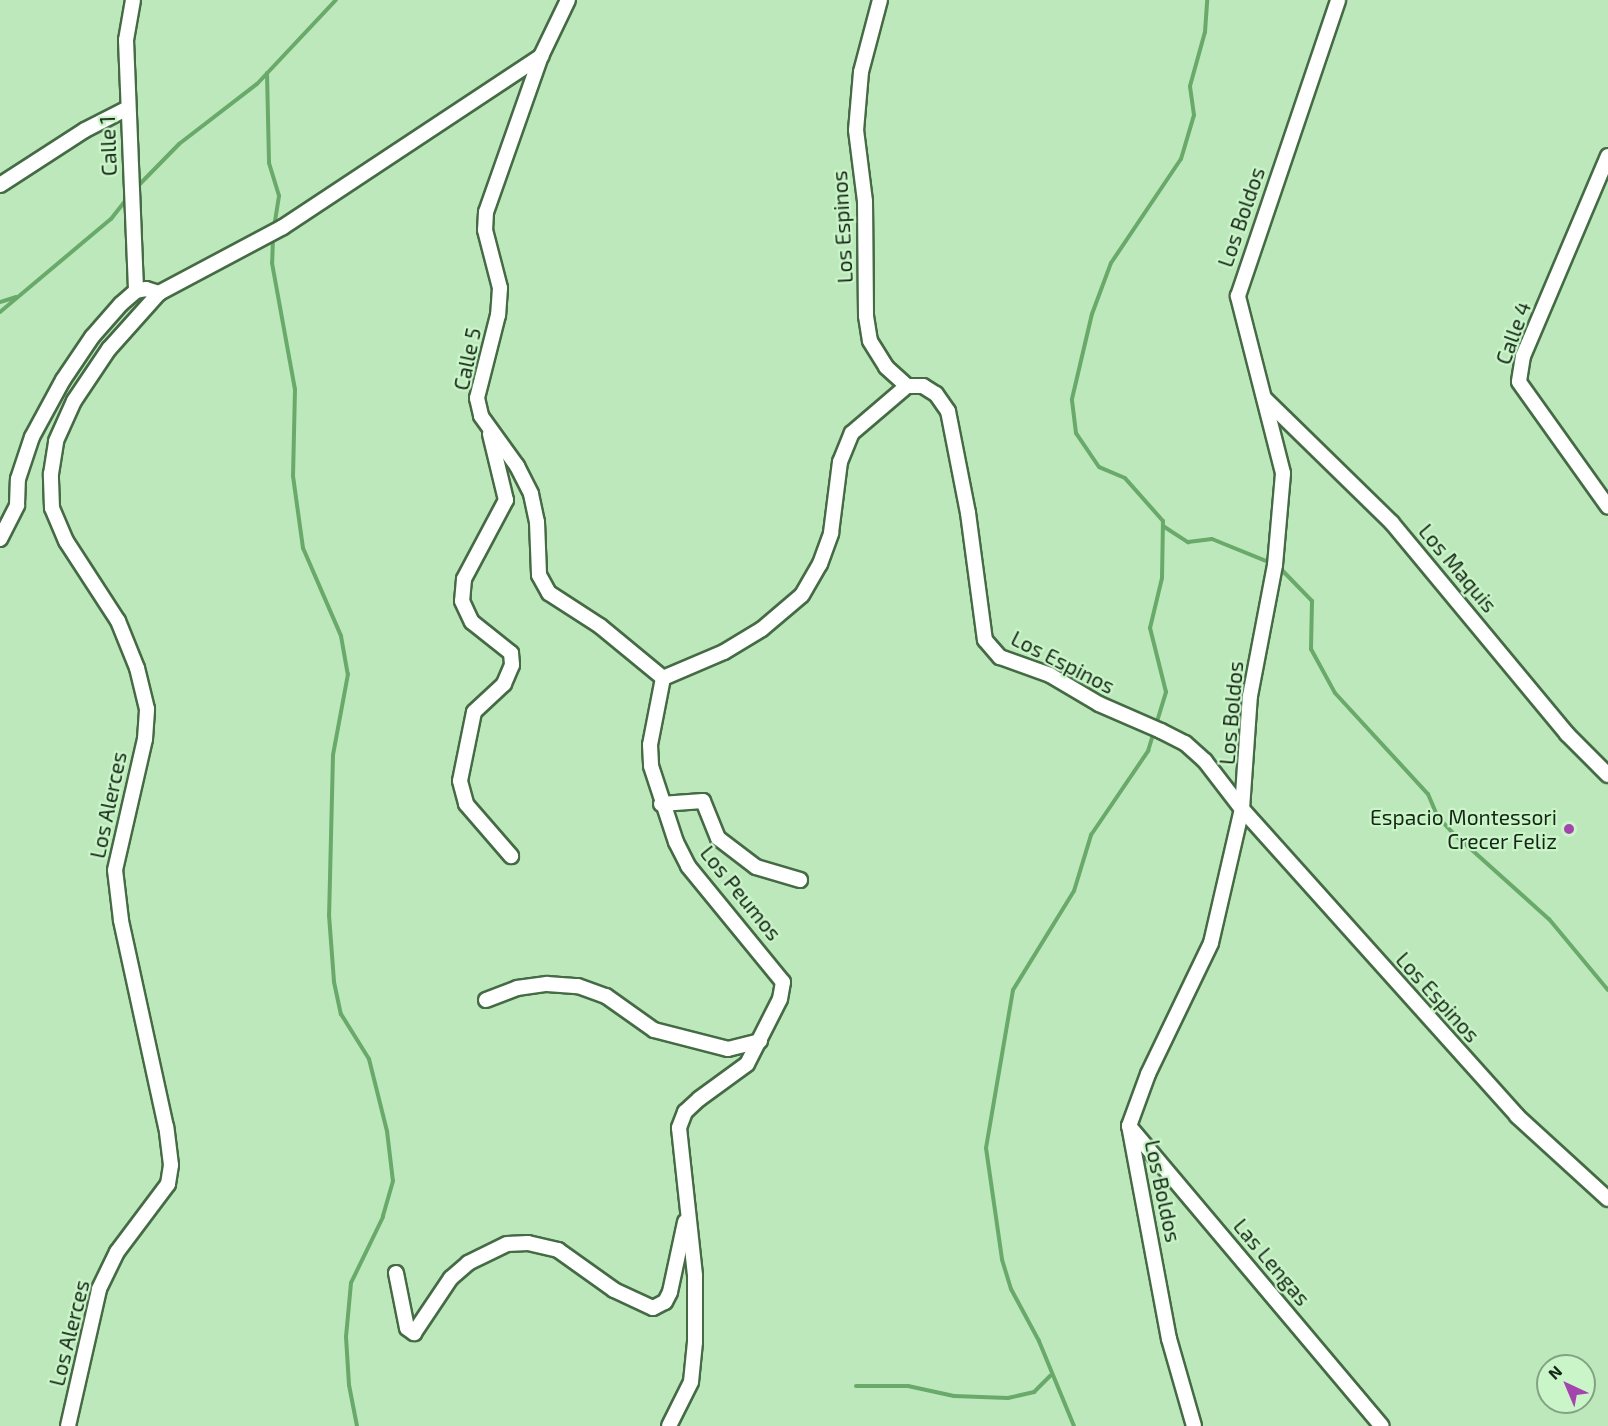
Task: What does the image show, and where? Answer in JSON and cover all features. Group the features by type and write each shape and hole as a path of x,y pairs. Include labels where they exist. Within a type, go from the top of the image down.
{"street":[{"name":"Calle 1","path":"133,0 126,40 136,291"},
{"name":"Calle 5","path":"568,0 541,56 486,212 485,230 500,288 498,315 477,398 490,432 517,466 531,494 537,522 539,575 549,593 600,626 663,678"},
{"name":"Los Espinos","path":"880,0 861,72 856,130 866,201 866,316 870,342 886,367 907,386 923,386 936,394 948,411 968,513 985,640 1000,657 1050,675 1099,705 1185,743 1205,761 1242,809 1517,1116 1608,1199"},
{"name":"Los Boldos","path":"1194,1426 1169,1339 1129,1126 1148,1074 1210,943 1242,809 1250,696 1275,565 1283,498 1283,473 1238,296 1338,0"},
{"path":"0,539 16,506 18,478 32,437 63,380 92,337 136,291 146,289 159,293 283,227 389,160 541,56"},
{"path":"0,185 85,130 128,108"},
{"name":"Calle 4","path":"1608,156 1523,356 1519,382 1608,507"},
{"name":"Los Alerces","path":"68,1426 99,1289 117,1252 168,1184 171,1165 166,1126 121,920 115,870 145,739 147,709 137,668 118,621 66,541 52,508 51,474 56,441 74,401 109,349 159,293"},
{"path":"663,678 724,652 762,629 802,596 820,564 831,533 840,462 852,433 907,386"},
{"name":"Los Maquis","path":"1265,399 1392,523 1567,734 1608,775"},
{"path":"490,432 506,500 464,579 462,601 472,622 505,645 512,665 504,684 474,712 460,781 466,804 511,856"},
{"name":"Los Peumos","path":"663,678 650,745 651,766 661,804 688,866 781,976 783,990 747,1064 686,1112 678,1142 695,1276 695,1342 691,1382 669,1426"},
{"path":"661,804 703,801 718,838 756,867 800,880"},
{"path":"486,1000 518,988 547,984 578,986 606,996 654,1030 728,1049 760,1041"},
{"name":"Las Lengas","path":"1129,1126 1382,1426"},
{"path":"396,1273 407,1328 414,1333 451,1278 468,1263 507,1244 528,1243 558,1251 614,1290 652,1308 665,1302 670,1292 688,1208"}],"waterway":[{"path":"135,189 179,144 257,84 336,0"},
{"path":"1074,1426 1039,1341 1011,1289 1002,1259 986,1148 1013,990 1074,891 1091,835 1148,751 1166,692 1150,628 1162,578 1163,521 1125,478 1099,467 1076,433 1072,399 1092,314 1111,263 1181,159 1194,115 1190,86 1205,32 1207,0"},
{"path":"267,73 269,163 279,196 274,227"},
{"path":"0,312 111,219 128,197"},
{"path":"273,238 272,263 295,389 293,476 303,548 341,636 348,674 333,755 329,915 334,982 341,1014 369,1059 387,1131 393,1181 383,1217 351,1283 346,1337 349,1385 357,1426"},
{"path":"0,302 16,297"},
{"path":"1163,526 1188,542 1212,539 1271,563"},
{"path":"1278,566 1312,601 1311,649 1335,693 1428,794 1438,817 1549,919 1608,990"},
{"path":"856,1386 908,1386 954,1396 1008,1398 1034,1392 1050,1376"}],"place":[{"name":"Espacio Montessori Crecer Feliz","path":"1569,829"}]}
